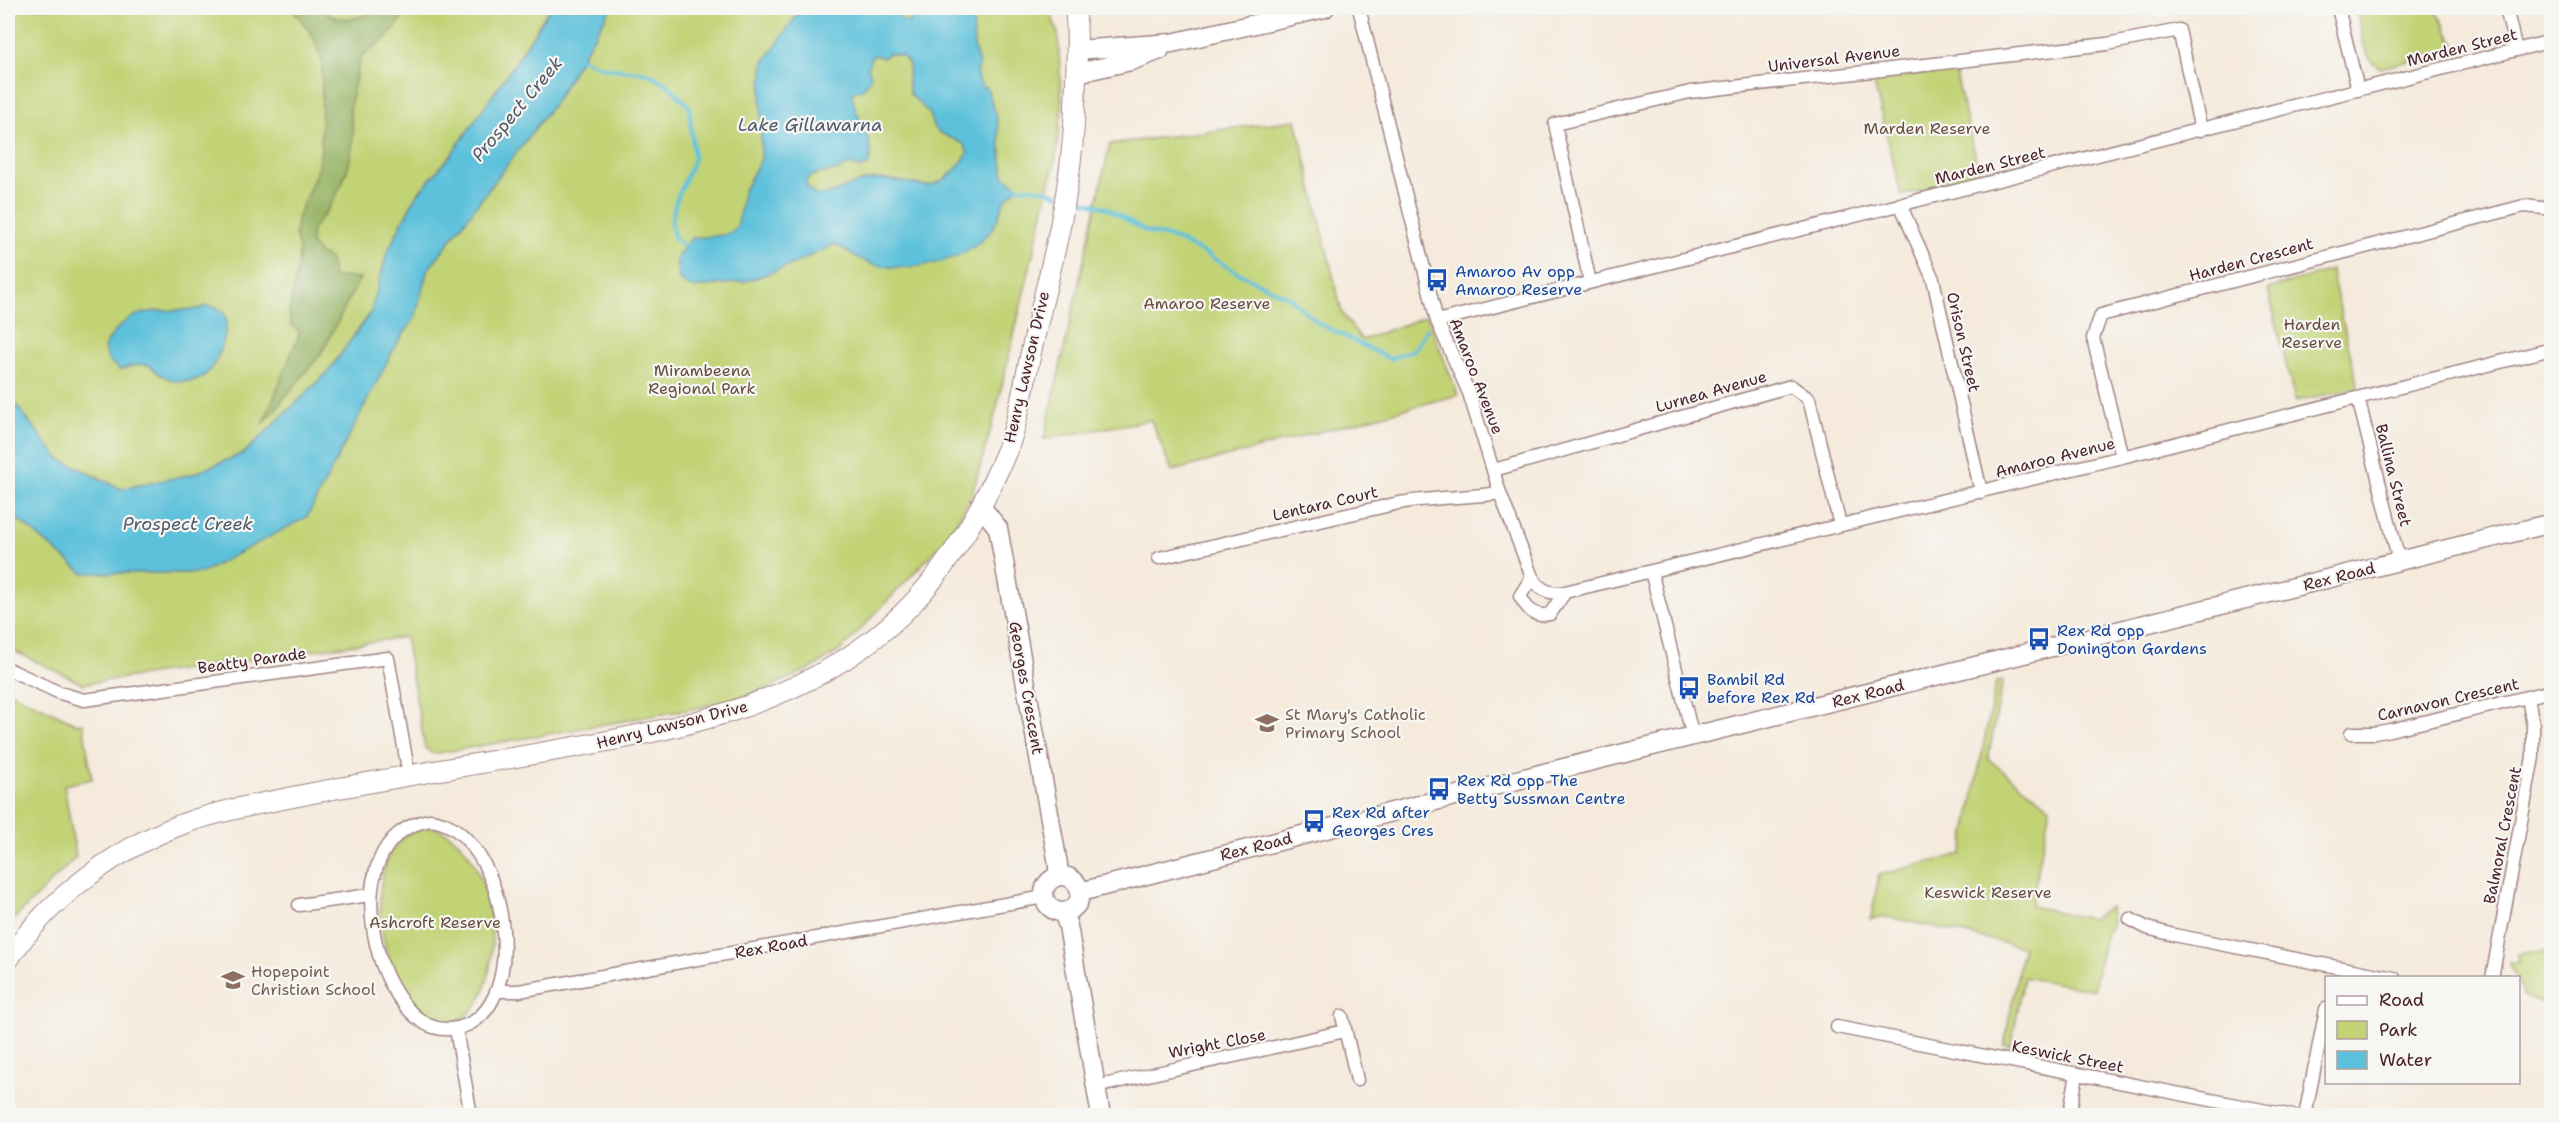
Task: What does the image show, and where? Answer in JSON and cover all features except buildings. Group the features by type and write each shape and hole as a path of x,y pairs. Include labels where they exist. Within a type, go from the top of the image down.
{"main road":[{"name":"Henry Lawson Drive","path":"8,960 49,910 92,873 148,839 196,819 409,775 650,732 730,712 792,689 853,654 900,616 945,562 980,505 1009,446 1066,197 1075,120 1077,51 1075,8"}],"street":[{"path":"1077,51 1172,43 1325,8"},
{"name":"Amaroo Avenue","path":"1359,8 1437,321 1469,393 1500,493 1532,577 1536,584 1547,592 1565,592 1981,492 2552,349"},
{"path":"2338,8 2358,90"},
{"path":"2506,8 2516,50"},
{"name":"Universal Avenue","path":"1590,282 1555,124 1690,92 2107,44 2179,30 2201,130"},
{"name":"Marden Street","path":"1437,321 2552,41"},
{"path":"1077,73 1131,61 1156,53 1172,43"},
{"name":"Orison Street","path":"1900,204 1933,279 1981,492"},
{"name":"Harden Crescent","path":"2122,457 2093,338 2102,315 2524,206 2552,209"},
{"name":"Lurnea Avenue","path":"1494,470 1791,386 1809,399 1840,525"},
{"name":"Ballina Street","path":"2358,398 2399,561"},
{"name":"Lentara Court","path":"1159,558 1399,502 1435,497 1471,498 1500,493"},
{"name":"Georges Crescent","path":"980,505 998,528 1058,864 1058,876"},
{"name":"Rex Road","path":"1080,892 2552,523"},
{"path":"1651,571 1693,737"},
{"path":"1532,577 1520,596 1527,609 1541,616 1550,614 1565,592"},
{"name":"Beatty Parade","path":"8,669 60,693 84,700 388,657 409,775"},
{"name":"Carnavon Crescent","path":"2351,733 2390,730 2552,691"},
{"name":"Balmoral Crescent","path":"2492,976 2533,757 2533,726 2528,697"},
{"path":"430,820 440,821 453,827 466,838 474,849 497,897 504,939 502,968 497,991 478,1019 456,1029 435,1027 417,1017 403,1002 380,957 373,930 370,896 381,858 396,836 413,824 430,820"},
{"path":"1063,912 1076,905 1080,892 1075,881 1058,876 1047,884 1044,897 1049,906 1063,912 1068,926 1096,1087 1098,1115"},
{"path":"299,905 370,896"},
{"name":"Rex Road","path":"497,991 519,991 1044,897"},
{"path":"2130,919 2147,928 2174,935 2334,972 2374,976"},
{"path":"2306,1116 2325,1014"},
{"path":"1342,1016 1357,1080"},
{"name":"Keswick Street","path":"1837,1027 2293,1116"},
{"path":"456,1029 471,1116"},
{"name":"Wright Close","path":"1096,1087 1177,1067 1252,1054 1344,1031"},
{"path":"2069,1116 2077,1075"}],"green space":[{"path":"8,8 550,8 518,59 451,155 415,197 387,253 371,312 328,372 244,453 193,474 122,489 58,458 8,395"},
{"path":"292,8 319,8 337,18 351,19 364,16 378,8 407,8 389,35 362,55 351,103 353,133 350,159 336,197 312,229 311,244 320,254 330,259 333,277 360,278 322,352 263,424 300,332 291,324 289,312 298,265 299,248 295,234 298,216 318,169 321,149 322,61 313,36"},
{"name":"Mirambeena Regional Park","path":"611,8 1049,8 1058,34 1062,106 1056,157 995,415 972,494 948,537 841,650 812,668 755,694 697,708 433,754 425,748 405,637 83,684 8,648 8,511 83,573 397,343 415,318 427,271 554,103"},
{"path":"2356,8 2435,8 2457,49 2381,68 2375,64 2366,51"},
{"name":"Marden Reserve","path":"1955,70 1980,178 1901,195 1873,79"},
{"name":"Amaroo Reserve","path":"1296,120 1342,313 1362,340 1427,316 1458,395 1172,471 1151,420 1044,439 1110,144"},
{"name":"Harden Reserve","path":"2331,270 2358,388 2295,401 2268,289"},
{"name":"Keswick Reserve","path":"2003,680 1988,759 2050,807 2031,906 2092,919 2110,907 2112,926 2104,938 2094,990 2024,977 2011,1046 2004,1045 2023,947 1889,917 1871,919 1879,875 1962,854 1996,682"},
{"path":"8,691 77,724 83,723 92,779 64,785 76,857 8,925"},
{"name":"Ashcroft Reserve","path":"426,827 452,836 471,859 484,889 491,924 491,959 484,990 471,1012 450,1021 428,1016 410,999 395,974 385,945 380,913 381,882 389,856 405,836"},
{"path":"2552,950 2551,1006 2523,996 2520,976 2515,976 2509,963 2519,962 2518,954"}],"water":[{"name":"Prospect Creek","path":"550,8 611,8 554,103 427,271 415,318 397,343 307,517 201,573 83,573 8,511 8,395 58,458 121,489 193,474 244,453 328,372 371,312 387,253 415,197 451,155 518,59"},
{"name":"Lake Gillawarna","path":"802,8 896,8 902,20 910,23 913,8 973,8 974,48 979,64 976,73 982,87 987,88 997,119 1004,176 1019,187 1005,200 993,228 978,243 965,252 935,263 902,267 872,264 835,244 791,265 747,281 693,288 680,281 677,262 680,253 692,238 724,235 734,231 738,224 743,192 761,159 761,95 764,62","holes":["888,53 902,56 909,64 910,94 929,113 933,126 938,132 964,144 968,153 951,174 940,182 927,186 877,179 829,194 815,195 806,185 807,179 812,176 839,170 850,164 858,168 868,166 870,157 868,138 856,110 852,93 865,87 871,76 868,67 871,57 875,55 884,58"]},
{"path":"206,306 215,307 223,312 226,326 219,355 205,375 181,382 144,365 120,370 108,360 104,348 123,323 133,317 155,311 198,309"}],"waterway":[{"path":"577,57 605,68 648,73 667,84 689,106 694,159 676,201 671,224 675,239 688,249"},
{"path":"1016,187 1042,189 1059,195"},
{"path":"1072,198 1107,208 1147,232 1173,238 1206,254 1236,272 1290,298 1318,323 1390,359 1415,349 1427,329"}],"place":[{"name":"Amaroo Av opp Amaroo Reserve","path":"1437,280"},
{"name":"Rex Rd opp Donington Gardens","path":"2039,639"},
{"name":"Bambil Rd before Rex Rd","path":"1689,688"},
{"name":"St Mary's Catholic Primary School","path":"1267,723"},
{"name":"Rex Rd opp The Betty Sussman Centre","path":"1439,789"},
{"name":"Rex Rd after Georges Cres","path":"1314,821"},
{"name":"Hopepoint Christian School","path":"233,980"}]}
